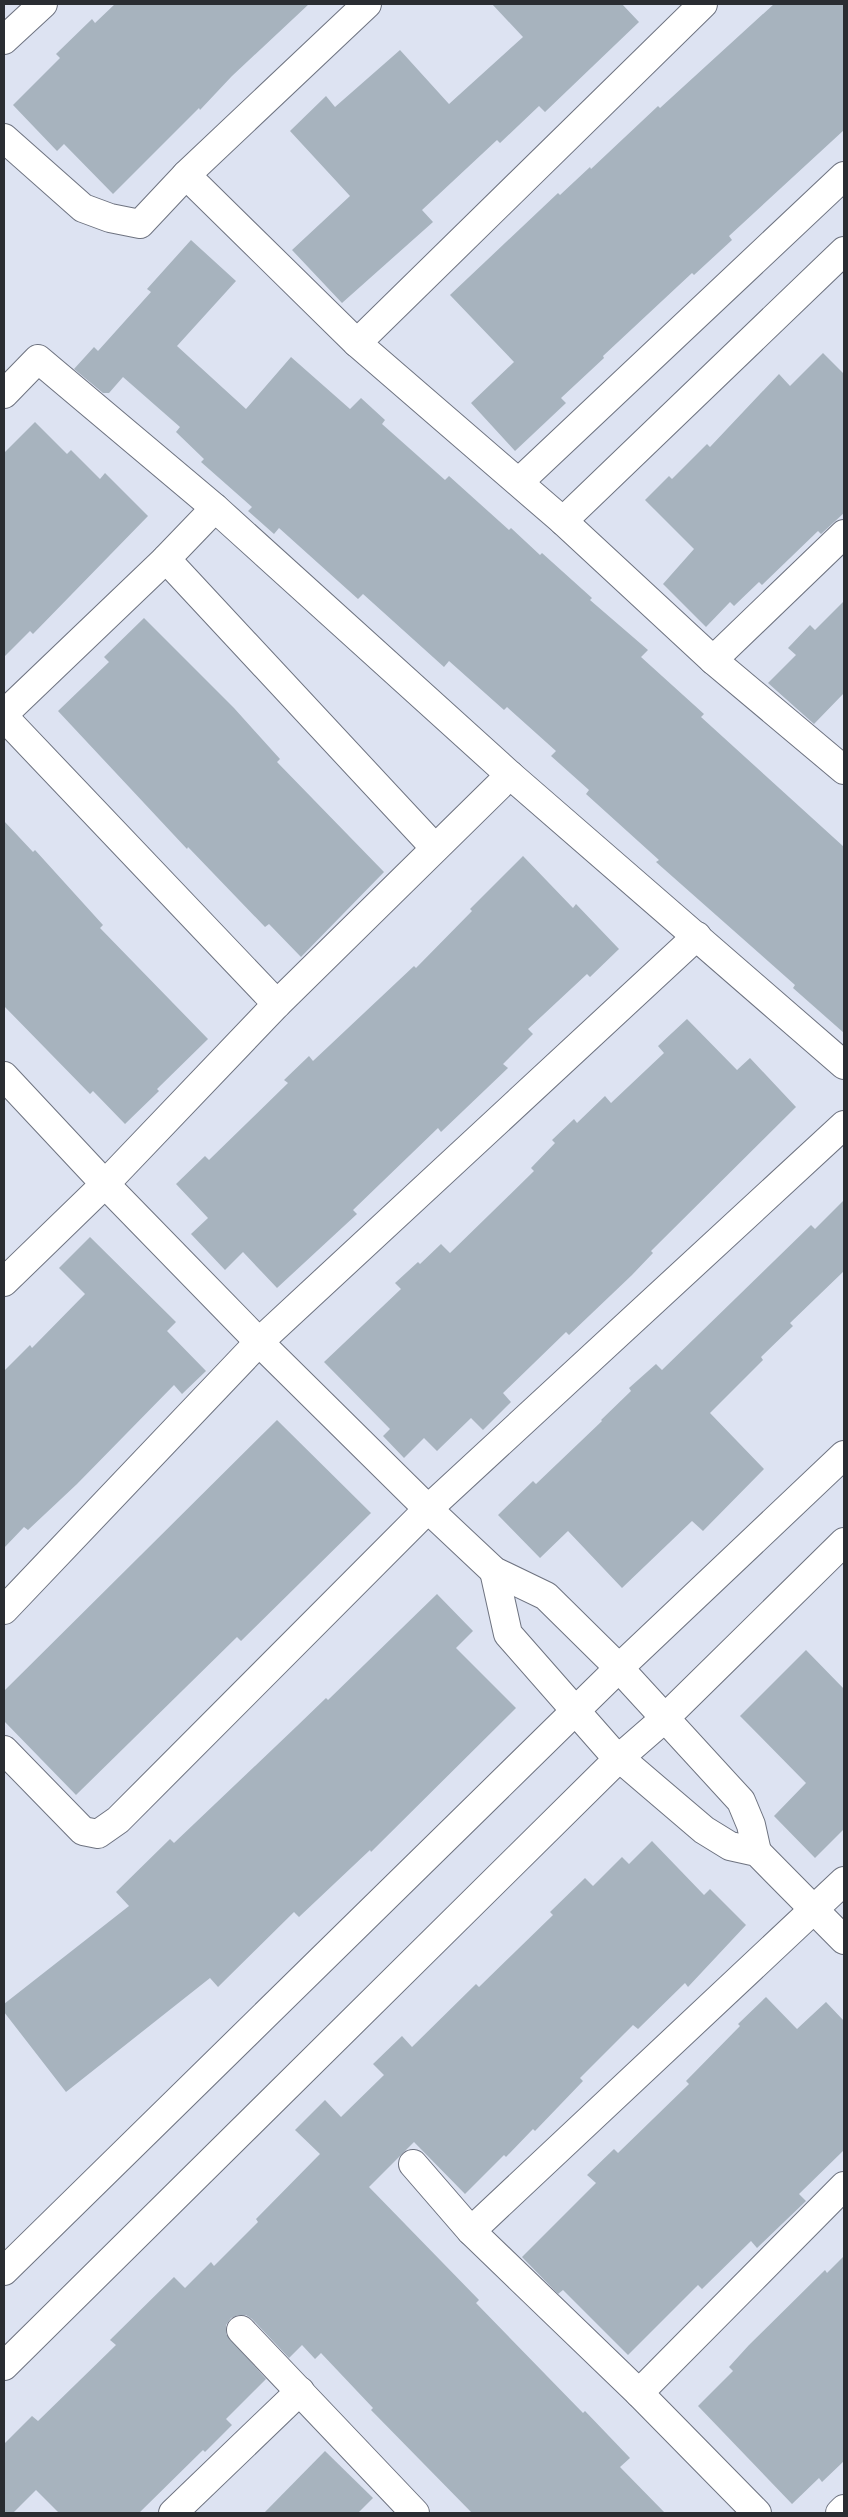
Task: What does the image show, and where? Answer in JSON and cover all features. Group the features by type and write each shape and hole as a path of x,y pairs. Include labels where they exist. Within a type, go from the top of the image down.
{"street":[{"path":"4,40 43,4"},
{"path":"4,138 83,208 110,218 140,224 186,175 367,4"},
{"path":"357,343 703,4"},
{"path":"186,175 357,343 563,521 713,660 844,770"},
{"path":"519,482 844,176"},
{"path":"563,521 844,250"},
{"path":"4,394 38,359 215,508 510,775 844,1065"},
{"path":"215,508 166,559 4,716 277,1004"},
{"path":"713,660 844,534"},
{"path":"166,559 435,848"},
{"path":"4,1282 105,1184 277,1004 510,775"},
{"path":"4,1610 259,1342 697,936"},
{"path":"4,1076 105,1184 259,1342 428,1509 494,1571 546,1596 619,1668 653,1707 741,1800 751,1825 757,1852"},
{"path":"4,1750 83,1830 98,1834 118,1820 428,1509 844,1125"},
{"path":"4,2271 619,1668 844,1455"},
{"path":"4,2366 608,1748 844,1542"},
{"path":"494,1571 508,1634 608,1748 704,1830 730,1846 757,1852 816,1909 844,1940"},
{"path":"471,2231 844,1881"},
{"path":"413,2164 471,2231 639,2393 757,2513"},
{"path":"639,2393 844,2186"},
{"path":"241,2330 415,2513"},
{"path":"173,2513 300,2391"},
{"path":"840,2513 844,2510"}],"building":[{"path":"115,4 309,4 232,76 200,110 199,108 113,194 64,144 57,151 13,105 60,58 56,54 92,19 95,23"},
{"path":"492,4 622,4 639,22 545,112 539,106 500,143 497,140 422,210 433,222 342,303 292,250 350,196 290,131 326,96 335,107 400,50 449,104 523,37"},
{"path":"774,4 844,4 844,130 729,236 732,240 694,275 692,273 603,356 604,358 561,398 566,403 515,451 471,403 514,362 450,295 558,193 560,195 590,167 591,169 658,106 660,108"},
{"path":"191,240 236,281 177,346 246,409 291,357 350,409 361,398 385,420 382,424 445,480 449,476 509,530 511,528 540,555 542,553 592,598 590,600 648,650 641,657 704,714 701,717 844,847 844,1033 793,988 795,985 656,862 659,860 586,794 589,790 551,756 556,751 507,707 504,710 449,661 444,667 363,594 358,599 279,528 274,534 248,511 252,507 201,462 204,459 176,432 180,427 123,377 109,393 103,393 74,369 94,347 98,351 151,292 147,289"},
{"path":"823,353 844,374 844,513 821,534 818,531 762,585 759,582 734,606 730,602 706,627 663,584 694,549 645,500 669,476 672,479 707,444 710,447 779,374 790,386"},
{"path":"35,422 67,454 71,450 100,479 105,473 148,516 33,634 30,631 4,657 4,453"},
{"path":"844,601 844,693 814,724 768,683 796,655 788,648 810,625 815,630"},
{"path":"144,618 234,708 280,759 277,762 384,872 301,957 269,924 265,927 188,847 187,849 58,711 109,662 104,657"},
{"path":"4,821 33,852 35,850 103,925 100,928 208,1039 157,1089 159,1091 125,1124 93,1091 90,1094 4,1006"},
{"path":"523,856 573,908 576,904 619,949 590,977 587,974 528,1029 533,1034 503,1064 508,1068 441,1132 438,1128 353,1210 357,1214 277,1288 243,1252 225,1270 191,1234 208,1218 176,1184 205,1156 209,1160 288,1083 284,1080 309,1056 313,1061 414,966 416,968 472,911 470,909"},
{"path":"687,1019 737,1070 750,1058 796,1107 651,1251 653,1253 632,1275 569,1335 566,1332 503,1393 511,1402 483,1430 471,1418 437,1451 424,1438 404,1458 383,1436 390,1429 324,1362 401,1289 395,1283 418,1262 420,1264 441,1244 450,1253 534,1171 531,1168 555,1143 552,1140 574,1119 577,1123 605,1096 611,1103 664,1053 658,1046"},
{"path":"844,1200 844,1271 790,1323 793,1326 761,1357 763,1360 710,1413 764,1469 703,1531 692,1521 622,1588 568,1531 540,1558 498,1515 533,1481 536,1484 602,1421 631,1391 629,1388 656,1364 662,1370 811,1225 815,1229"},
{"path":"90,1237 176,1322 167,1331 206,1371 182,1394 174,1385 77,1484 28,1530 24,1527 4,1548 4,1371 30,1345 32,1348 85,1294 59,1268"},
{"path":"277,1420 371,1513 241,1641 237,1637 76,1795 4,1721 4,1691"},
{"path":"437,1594 473,1631 456,1648 516,1708 371,1852 370,1850 299,1917 294,1912 218,1987 210,1978 66,2092 4,2012 4,2004 129,1906 116,1892 170,1839 174,1843 326,1698 328,1700"},
{"path":"806,1650 844,1689 844,1829 815,1858 774,1816 806,1783 740,1716"},
{"path":"652,1841 704,1895 710,1889 746,1925 688,1987 685,1983 638,2029 633,2025 580,2078 583,2081 535,2131 533,2129 506,2157 504,2155 465,2194 414,2142 369,2187 479,2300 476,2303 583,2413 585,2411 630,2458 620,2467 665,2513 472,2513 371,2410 373,2408 321,2353 315,2359 302,2345 289,2358 252,2319 246,2315 238,2315 231,2318 226,2325 226,2334 266,2379 226,2419 232,2425 205,2452 203,2450 139,2513 59,2513 36,2490 13,2513 4,2513 4,2444 32,2416 38,2421 116,2345 110,2340 174,2277 185,2288 211,2262 214,2266 258,2222 256,2219 320,2154 295,2130 325,2100 341,2117 384,2075 373,2064 402,2036 412,2047 476,1984 479,1987 553,1915 550,1912 585,1878 593,1886 622,1857 629,1864"},
{"path":"766,1997 797,2029 826,2002 844,2021 844,2150 799,2194 806,2201 757,2248 751,2241 702,2289 698,2285 628,2355 563,2290 558,2294 522,2257 596,2183 587,2175 614,2149 618,2153 689,2084 686,2081 740,2026 738,2024"},
{"path":"844,2256 844,2461 822,2482 819,2478 792,2504 698,2406 733,2371 729,2367 749,2345 825,2270 827,2273"},
{"path":"325,2451 373,2498 358,2513 264,2513"}]}
